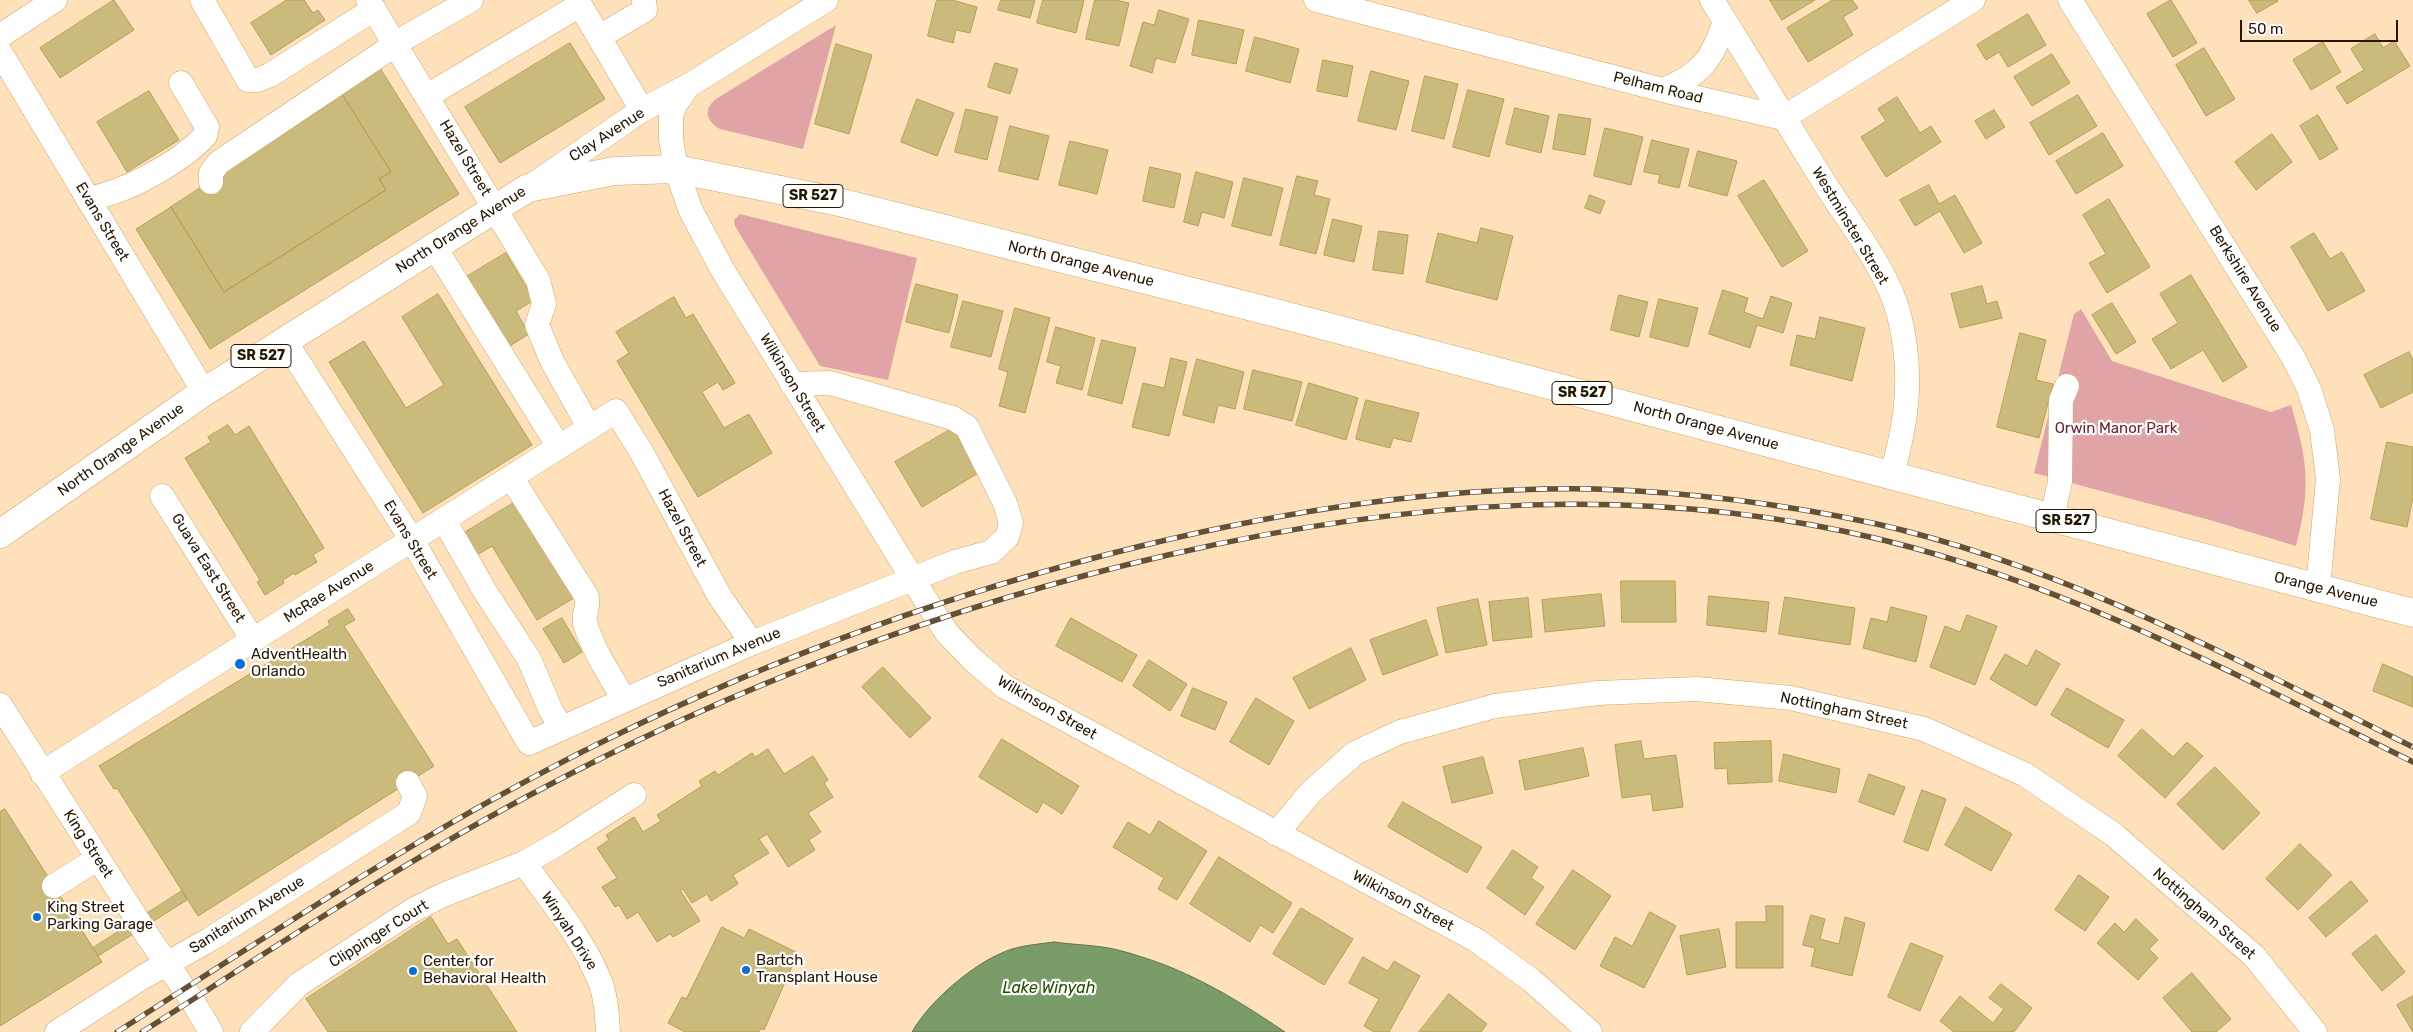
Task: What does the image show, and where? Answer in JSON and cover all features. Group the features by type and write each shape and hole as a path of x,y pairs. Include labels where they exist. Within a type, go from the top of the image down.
{"main road":[{"name":"North Orange Avenue","path":"0,534 204,392 494,207 528,188 614,171 676,170 844,203 1262,309 1892,474 2240,568"},
{"name":"Orange Avenue","path":"2240,568 2413,613"}],"street":[{"path":"0,36 55,0"},
{"path":"202,0 248,80 258,80 270,75 371,4"},
{"path":"211,182 211,173 218,163 396,46 408,36 472,0"},
{"path":"599,37 645,10 644,0"},
{"name":"Pelham Road","path":"1316,0 1663,90 1783,118"},
{"name":"Westminster Street","path":"1712,0 1783,118 1881,272 1899,313 1908,363 1907,407 1902,440 1892,474"},
{"path":"1783,118 1973,0"},
{"name":"Berkshire Avenue","path":"2070,0 2293,357 2309,389 2322,430 2328,479 2318,588"},
{"path":"427,96 578,2 642,110"},
{"name":"Clay Avenue","path":"528,188 642,110 688,86 815,3"},
{"name":"Hazel Street","path":"371,4 538,280 544,304 537,325 552,361 589,427"},
{"path":"1663,90 1686,80 1705,65 1717,45 1725,21"},
{"name":"Evans Street","path":"0,52 204,392"},
{"path":"88,199 110,195 132,185 186,152 205,136 207,127 181,82"},
{"name":"Clay Avenue","path":"676,170 671,139 671,116 675,105 688,86"},
{"name":"Wilkinson Street","path":"676,170 691,211 722,269 912,579 948,633 974,661 1005,687 1476,940 1531,980 1590,1032"},
{"path":"434,246 559,447"},
{"name":"Evans Street","path":"285,341 412,540 529,743"},
{"name":"Sanitarium Avenue","path":"529,743 561,727 752,643 955,562 991,552 1007,537 1011,523 1005,503 967,427 953,418 830,383 792,384"},
{"path":"2052,517 2060,482 2061,400 2068,386"},
{"name":"Hazel Street","path":"616,411 642,453 720,597 752,643"},
{"name":"McRae Avenue","path":"42,774 616,411"},
{"path":"511,477 587,597 588,604 585,622 608,672 624,699"},
{"name":"Guava East Street","path":"162,496 253,640"},
{"path":"444,520 486,594 529,659 550,711 561,727"},
{"name":"Nottingham Street","path":"1276,834 1310,792 1355,753 1400,732 1495,706 1598,693 1697,689 1791,698 1924,729 2024,774 2113,834 2254,956 2315,1032"},
{"name":"King Street","path":"0,705 42,774 149,938 168,963 211,1032"},
{"name":"Sanitarium Avenue","path":"57,1032 208,940 408,813 415,796 408,783"},
{"name":"Clippinger Court","path":"252,1032 299,984 412,910 443,895 524,863 634,795"},
{"path":"54,886 97,859"},
{"name":"Winyah Drive","path":"524,863 589,957 600,981 607,1012 608,1032"}],"green space":[{"path":"836,25 803,149 720,129 709,119 709,107 716,99"},
{"path":"740,214 917,258 888,380 820,366 735,226 734,220"},
{"name":"Orwin Manor Park","path":"2081,309 2112,361 2271,412 2291,405 2301,443 2306,475 2304,508 2296,546 2210,520 2034,473 2074,314"}],"water":[{"name":"Lake Winyah","path":"1054,942 1110,948 1164,965 1225,994 1285,1032 912,1032 930,1007 942,995 984,962 1012,949"}],"building":[{"path":"114,0 134,30 60,78 40,48"},
{"path":"287,0 304,0 313,13 318,10 325,20 271,55 251,23"},
{"path":"937,0 952,0 977,7 970,33 956,30 953,43 928,36"},
{"path":"1001,0 1035,0 1030,18 998,10"},
{"path":"1043,0 1084,0 1076,33 1037,23"},
{"path":"1095,0 1115,0 1129,3 1119,46 1086,39"},
{"path":"1770,0 1815,0 1782,20"},
{"path":"1833,0 1852,0 1858,8 1843,17 1853,35 1808,62 1787,28"},
{"path":"2171,0 2197,43 2173,57 2147,14"},
{"path":"2249,0 2277,0 2278,1 2257,13"},
{"path":"1159,10 1189,19 1175,63 1156,58 1152,73 1130,66 1143,22 1154,25"},
{"path":"2028,14 2046,45 2008,67 1999,52 1986,60 1977,45"},
{"path":"1199,20 1244,30 1236,64 1192,55"},
{"path":"2375,34 2383,48 2394,41 2410,66 2347,104 2336,87 2364,70 2351,49"},
{"path":"1255,37 1299,49 1290,83 1246,71"},
{"path":"2323,42 2341,72 2311,90 2293,60"},
{"path":"570,43 605,99 500,163 465,107"},
{"path":"836,44 872,55 849,134 815,124"},
{"path":"2204,48 2235,99 2206,116 2176,65"},
{"path":"2052,54 2070,83 2032,106 2014,77"},
{"path":"1323,60 1353,66 1347,97 1317,91"},
{"path":"995,63 1018,69 1010,94 988,87"},
{"path":"380,68 459,194 210,349 136,229 171,207 224,292 386,190 379,179 391,172 341,92"},
{"path":"1371,71 1409,81 1396,130 1358,121"},
{"path":"1425,76 1458,84 1444,139 1412,131"},
{"path":"1468,90 1504,99 1489,157 1453,147"},
{"path":"149,91 179,140 127,172 97,122"},
{"path":"2078,95 2097,126 2049,155 2030,123"},
{"path":"343,96 391,172 379,179 386,190 224,292 171,207"},
{"path":"1897,97 1920,133 1931,126 1941,142 1886,177 1861,137 1886,121 1878,109"},
{"path":"917,99 954,113 937,156 901,142"},
{"path":"1515,108 1549,116 1541,153 1506,144"},
{"path":"966,109 998,117 987,160 955,152"},
{"path":"1994,110 2005,127 1986,139 1975,121"},
{"path":"1559,114 1591,119 1585,155 1553,149"},
{"path":"2318,115 2338,149 2320,160 2300,126"},
{"path":"1010,126 1049,136 1038,180 999,171"},
{"path":"1605,128 1643,137 1631,185 1594,176"},
{"path":"2103,133 2123,166 2076,194 2056,161"},
{"path":"2272,134 2292,162 2256,190 2235,162"},
{"path":"1652,140 1689,149 1679,188 1658,183 1660,175 1644,172"},
{"path":"1070,141 1108,150 1097,194 1059,185"},
{"path":"1698,151 1737,161 1727,196 1689,186"},
{"path":"1150,167 1181,174 1174,208 1143,201"},
{"path":"1196,172 1233,182 1224,218 1202,212 1198,226 1184,222"},
{"path":"1297,176 1318,181 1314,195 1330,199 1316,254 1280,245"},
{"path":"1244,178 1283,188 1271,236 1232,226"},
{"path":"1764,180 1808,251 1782,267 1738,196"},
{"path":"1929,185 1939,204 1955,195 1982,243 1964,253 1940,211 1915,226 1900,200"},
{"path":"1590,195 1605,201 1600,214 1585,208"},
{"path":"2109,199 2150,267 2107,293 2089,263 2106,254 2083,215"},
{"path":"1333,219 1362,226 1354,262 1324,255"},
{"path":"1481,228 1513,236 1497,300 1426,282 1438,233 1477,243"},
{"path":"1379,231 1408,235 1403,274 1373,270"},
{"path":"2314,233 2330,259 2342,252 2365,291 2328,311 2291,247"},
{"path":"506,253 534,300 516,311 529,334 508,347 466,277"},
{"path":"2191,275 2247,367 2223,382 2203,350 2171,369 2152,339 2178,323 2160,294"},
{"path":"916,284 958,295 949,333 906,322"},
{"path":"1982,286 1987,304 1997,301 2002,318 1960,328 1951,294"},
{"path":"1723,290 1748,298 1744,312 1763,319 1771,296 1792,303 1783,333 1757,325 1750,348 1709,334"},
{"path":"438,294 532,445 423,513 329,362 364,341 406,408 444,385 402,317"},
{"path":"1619,295 1648,302 1639,337 1611,330"},
{"path":"674,297 686,318 693,314 735,383 723,390 718,382 702,392 724,428 749,414 772,453 698,497 617,361 629,353 616,332"},
{"path":"1659,299 1698,308 1688,347 1650,337"},
{"path":"963,301 1003,311 991,357 951,347"},
{"path":"2112,303 2136,342 2116,354 2092,315"},
{"path":"1015,308 1050,318 1025,413 999,406 1008,372 999,369"},
{"path":"1820,317 1865,328 1852,381 1790,365 1797,335 1815,339"},
{"path":"1056,327 1095,338 1082,390 1056,383 1061,366 1047,362"},
{"path":"2020,333 2046,340 2036,380 2053,384 2039,438 1997,427"},
{"path":"1102,340 1136,348 1122,404 1088,395"},
{"path":"2409,352 2413,360 2413,392 2381,408 2364,375"},
{"path":"1171,358 1187,362 1169,436 1132,427 1143,383 1164,388"},
{"path":"1197,359 1244,372 1235,409 1218,405 1214,423 1183,415"},
{"path":"1253,370 1302,382 1292,421 1244,409"},
{"path":"1309,383 1358,398 1346,440 1296,425"},
{"path":"1366,400 1419,413 1411,442 1393,438 1390,448 1356,439"},
{"path":"228,425 235,435 249,426 324,548 313,555 317,562 295,575 294,573 283,580 284,583 265,595 257,582 260,580 185,458 211,442 208,437"},
{"path":"953,428 980,472 922,507 895,462"},
{"path":"2387,442 2413,447 2413,497 2407,527 2371,519"},
{"path":"520,499 579,595 537,620 492,546 477,555 464,533"},
{"path":"1621,581 1675,581 1676,622 1622,622"},
{"path":"1601,594 1605,626 1545,632 1542,600"},
{"path":"1709,596 1769,602 1766,632 1707,625"},
{"path":"1785,597 1855,608 1850,645 1779,634"},
{"path":"1528,598 1532,637 1493,641 1489,602"},
{"path":"1478,599 1487,645 1446,653 1437,608"},
{"path":"1891,607 1927,616 1916,662 1863,648 1871,618 1887,622"},
{"path":"348,609 355,620 344,626 434,766 198,916 117,788 114,789 99,766 330,625 328,621"},
{"path":"1967,615 1997,626 1975,685 1930,667 1945,626 1960,632"},
{"path":"562,618 582,652 564,663 543,629"},
{"path":"1071,618 1137,655 1122,682 1056,646"},
{"path":"1426,620 1438,655 1383,675 1370,640"},
{"path":"1351,648 1366,680 1309,709 1293,678"},
{"path":"2036,650 2060,664 2036,706 1990,679 2005,654 2027,666"},
{"path":"1149,660 1187,684 1170,711 1133,686"},
{"path":"2383,664 2413,677 2413,707 2373,691"},
{"path":"883,667 931,718 910,738 862,687"},
{"path":"1193,688 1227,702 1215,730 1181,716"},
{"path":"2067,688 2124,720 2108,748 2051,715"},
{"path":"1256,698 1294,721 1269,765 1230,742"},
{"path":"2142,729 2173,757 2187,742 2203,756 2165,798 2118,756"},
{"path":"1002,739 1079,786 1062,814 1043,802 1037,813 979,777"},
{"path":"1641,741 1644,759 1676,755 1683,807 1653,811 1651,794 1622,798 1615,745"},
{"path":"1771,741 1772,782 1728,784 1727,768 1715,769 1714,743"},
{"path":"1583,748 1589,776 1525,790 1519,761"},
{"path":"768,749 784,774 813,756 828,780 824,783 833,797 808,813 821,832 809,840 815,850 788,867 767,834 759,839 769,853 733,875 738,884 711,901 707,894 692,903 683,889 680,890 700,921 673,937 670,934 657,942 638,912 627,919 619,905 615,907 602,887 617,878 597,848 609,840 606,835 634,817 643,832 661,821 657,815 702,786 699,781 715,771 718,775 752,753 755,757"},
{"path":"1784,754 1840,769 1836,793 1779,781"},
{"path":"1483,757 1493,793 1452,803 1443,767"},
{"path":"2215,767 2260,813 2223,850 2177,804"},
{"path":"1869,774 1905,787 1894,815 1859,802"},
{"path":"1922,790 1946,799 1928,851 1904,842"},
{"path":"1403,802 1482,847 1467,873 1388,827"},
{"path":"1966,807 2012,834 1991,871 1945,845"},
{"name":"King Street Parking Garage","path":"5,809 102,962 0,1026 0,812"},
{"path":"1159,821 1207,851 1177,900 1158,889 1164,878 1113,847 1128,822 1150,835"},
{"path":"2300,844 2332,875 2298,910 2266,879"},
{"path":"1513,850 1538,867 1531,878 1544,887 1525,915 1487,888"},
{"path":"1219,857 1292,903 1273,933 1260,925 1250,942 1190,904"},
{"path":"1573,870 1611,896 1575,950 1536,924"},
{"path":"2079,875 2109,897 2085,931 2055,910"},
{"path":"2351,881 2368,901 2326,937 2309,918"},
{"path":"182,891 187,900 98,956 93,948"},
{"path":"1766,906 1783,906 1783,968 1736,968 1736,922 1766,922"},
{"path":"1301,908 1353,939 1324,985 1273,954"},
{"path":"1650,912 1676,926 1644,988 1600,966 1615,937 1632,946"},
{"path":"1811,915 1825,919 1820,939 1839,944 1845,917 1865,923 1852,976 1811,966 1815,948 1803,945"},
{"name":"Center for Behavioral Health","path":"431,917 448,944 457,939 517,1032 328,1032 306,999"},
{"path":"2136,919 2158,940 2149,949 2158,958 2138,980 2097,943 2115,923 2124,932"},
{"name":"Bartch Transplant House","path":"722,927 744,938 749,929 798,953 764,1030 761,1028 759,1032 685,1032 668,1023 682,997 686,999"},
{"path":"1719,929 1726,967 1687,975 1680,936"},
{"path":"2376,935 2405,972 2382,991 2352,954"},
{"path":"1911,943 1943,956 1920,1011 1888,997"},
{"path":"1363,957 1388,971 1394,961 1420,976 1389,1032 1374,1032 1364,1026 1379,999 1349,983"},
{"path":"2192,973 2231,1019 2216,1032 2192,1032 2163,998"},
{"path":"2001,984 2032,1008 2014,1032 1954,1032 1940,1021 1960,996 1993,1023 2004,1009 1989,998"},
{"path":"1449,994 1487,1024 1481,1032 1419,1032"},
{"path":"2413,996 2413,1032 2397,1005"}],"railway":[{"path":"117,1032 358,879 480,806 606,740 736,681 869,628 1004,583 1072,564 1141,546 1253,521 1309,511 1422,496 1537,489 1594,489 1665,493 1772,505 1877,524 1947,542 2016,565 2084,591 2217,650 2413,747"},
{"path":"142,1032 333,910 478,823 604,757 760,686 840,654 1002,599 1168,555 1257,536 1347,521 1436,511 1525,505 1614,505 1704,510 1793,522 1883,540 1953,559 2021,582 2088,608 2154,636 2413,762"}],"place":[{"name":"AdventHealth Orlando","path":"240,664"},
{"name":"King Street Parking Garage","path":"37,917"},
{"name":"Bartch Transplant House","path":"746,970"},
{"name":"Center for Behavioral Health","path":"413,971"}]}
